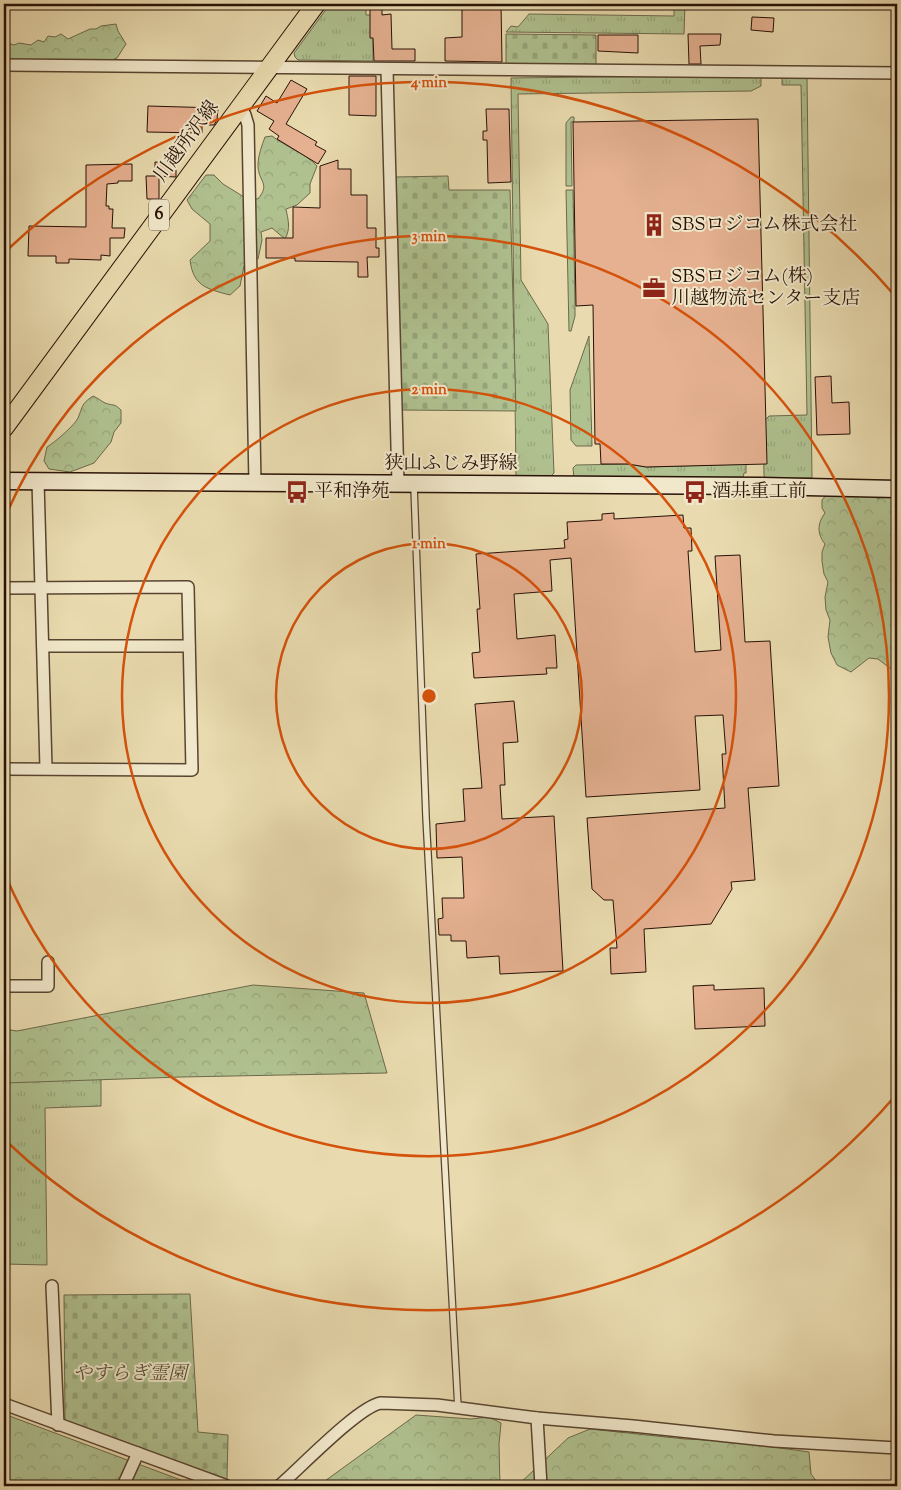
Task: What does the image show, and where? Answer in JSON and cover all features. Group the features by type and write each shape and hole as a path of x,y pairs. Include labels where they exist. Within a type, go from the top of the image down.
{"main road":[{"name":"川越所沢線","path":"4,428 316,4"},
{"name":"狭山ふじみ野線","path":"4,481 765,486 897,489"}],"street":[{"path":"4,65 897,73"},
{"path":"387,69 406,483"},
{"path":"240,106 248,125 255,482"},
{"path":"38,481 46,768"},
{"path":"4,588 188,587 192,770 4,769"},
{"path":"43,646 189,646"},
{"path":"4,986 48,986 48,962"},
{"path":"52,1286 58,1425"},
{"path":"279,1486 292,1481 343,1428 374,1404 381,1402 437,1405 538,1418 774,1441 897,1448"},
{"path":"4,1404 227,1486"},
{"path":"538,1418 542,1486"},
{"path":"123,1486 138,1453"}],"lane":[{"path":"406,483 458,1408"}],"green space":[{"path":"330,4 366,4 366,15 373,15 373,61 298,60 295,57 294,53"},
{"path":"674,4 685,4 684,34 506,32 511,26 518,27 529,14 674,16"},
{"path":"116,24 126,44 117,58 107,62 4,62 4,42 14,45 19,43 31,45 38,40 44,42 48,36 55,37 61,34 68,39 90,29"},
{"path":"506,34 596,35 596,68 506,66"},
{"path":"761,75 761,86 751,91 518,94 521,280 548,324 554,473 551,476 516,477 511,78"},
{"path":"784,77 807,77 812,478 767,479 764,476 763,422 769,416 807,415 801,85 782,85"},
{"path":"571,117 574,117 574,121 571,122 572,186 566,186 566,123"},
{"path":"272,136 307,157 317,166 310,184 310,193 297,205 286,209 288,228 285,239 272,228 261,232 262,240 258,259 244,266 240,286 230,295 214,291 202,285 194,276 190,260 210,241 210,224 192,209 187,200 206,175 214,175 223,184 244,197 258,199 262,194 264,186 259,171 259,154 265,137"},
{"path":"448,176 449,190 510,190 516,411 401,410 395,177"},
{"path":"566,190 573,190 575,316 571,331 569,331"},
{"path":"589,336 592,446 576,446 571,440 570,390"},
{"path":"93,396 121,410 121,423 114,432 111,442 94,463 70,472 49,469 44,461 47,447 73,425 84,403"},
{"path":"628,464 647,467 746,464 746,473 744,473 743,477 574,479 573,468 576,465"},
{"path":"867,491 878,499 888,493 897,492 897,511 891,511 897,524 897,666 891,669 878,659 869,658 851,672 837,665 831,653 828,637 830,620 826,610 825,597 828,582 824,574 822,561 822,552 825,544 820,536 819,529 825,513 822,508 822,500 828,493"},
{"path":"253,985 364,993 387,1073 4,1083 4,1029 17,1031"},
{"path":"4,1070 101,1073 101,1106 45,1108 47,1265 4,1264"},
{"name":"やすらぎ霊園","path":"190,1294 198,1432 228,1435 227,1479 65,1420 64,1295"},
{"path":"4,1414 197,1486 4,1486"},
{"path":"416,1415 471,1419 489,1417 501,1423 499,1444 500,1486 318,1486"},
{"path":"590,1429 685,1439 730,1441 809,1452 811,1474 820,1486 517,1486 568,1438"}],"building":[{"path":"370,4 382,4 382,15 391,14 392,49 415,49 415,61 374,61 373,38 370,38"},
{"path":"462,4 501,4 502,62 445,61 445,38 462,37"},
{"path":"752,17 774,18 773,32 751,30"},
{"path":"688,34 721,34 720,45 700,46 701,64 689,64"},
{"path":"598,35 638,35 638,53 598,51"},
{"path":"349,76 376,76 376,116 349,115"},
{"path":"291,80 307,89 286,124 317,142 315,145 326,151 318,164 277,139 279,136 269,129 274,121 257,111 266,96 277,103"},
{"path":"148,106 218,108 217,120 214,125 202,125 202,133 147,132"},
{"path":"486,109 509,109 511,182 488,183 487,140 483,140 483,131 487,131"},
{"name":"SBSロジコム株式会社","path":"758,119 767,464 646,467 628,464 601,464 600,444 595,444 593,305 576,306 573,122"},
{"path":"338,160 338,169 351,169 351,195 367,195 367,228 376,228 376,248 379,248 379,257 367,257 368,277 358,277 358,262 295,261 295,258 266,258 266,238 293,238 293,207 320,208 320,166"},
{"path":"155,162 176,163 176,177 155,176"},
{"path":"132,164 132,181 118,181 118,183 107,184 106,206 109,206 109,209 113,209 112,228 125,228 124,238 110,238 110,256 101,255 101,260 69,259 69,263 56,263 56,256 28,256 29,226 86,227 86,165"},
{"path":"146,176 159,176 159,199 147,199"},
{"path":"831,376 832,403 849,402 850,434 817,435 815,377"},
{"path":"614,513 614,519 683,515 684,528 691,528 692,551 688,551 695,652 721,650 715,556 740,555 745,642 770,641 779,786 748,788 755,880 731,882 732,889 711,924 644,929 646,972 611,974 610,948 617,948 613,900 604,900 592,889 587,818 725,808 722,754 726,754 723,715 695,716 700,790 586,797 571,558 550,560 552,591 514,594 517,639 555,635 557,668 546,668 547,674 474,678 472,653 480,652 477,609 480,609 476,554 565,548 564,540 568,539 567,522 602,520 602,514"},
{"path":"514,701 518,742 503,743 505,785 500,785 502,819 554,816 563,971 500,974 499,956 467,958 466,941 451,941 451,935 439,935 438,919 443,918 442,898 464,898 462,857 437,858 436,824 465,821 463,789 482,788 475,704"},
{"path":"714,985 714,990 764,988 765,1026 695,1029 693,986"}],"place":[{"name":"SBSロジコム株式会社","path":"654,225"},
{"name":"SBSロジコム(株) 川越物流センター支店","path":"654,288"},
{"name":"平和浄苑","path":"297,492"},
{"name":"酒井重工前","path":"695,492"}]}
